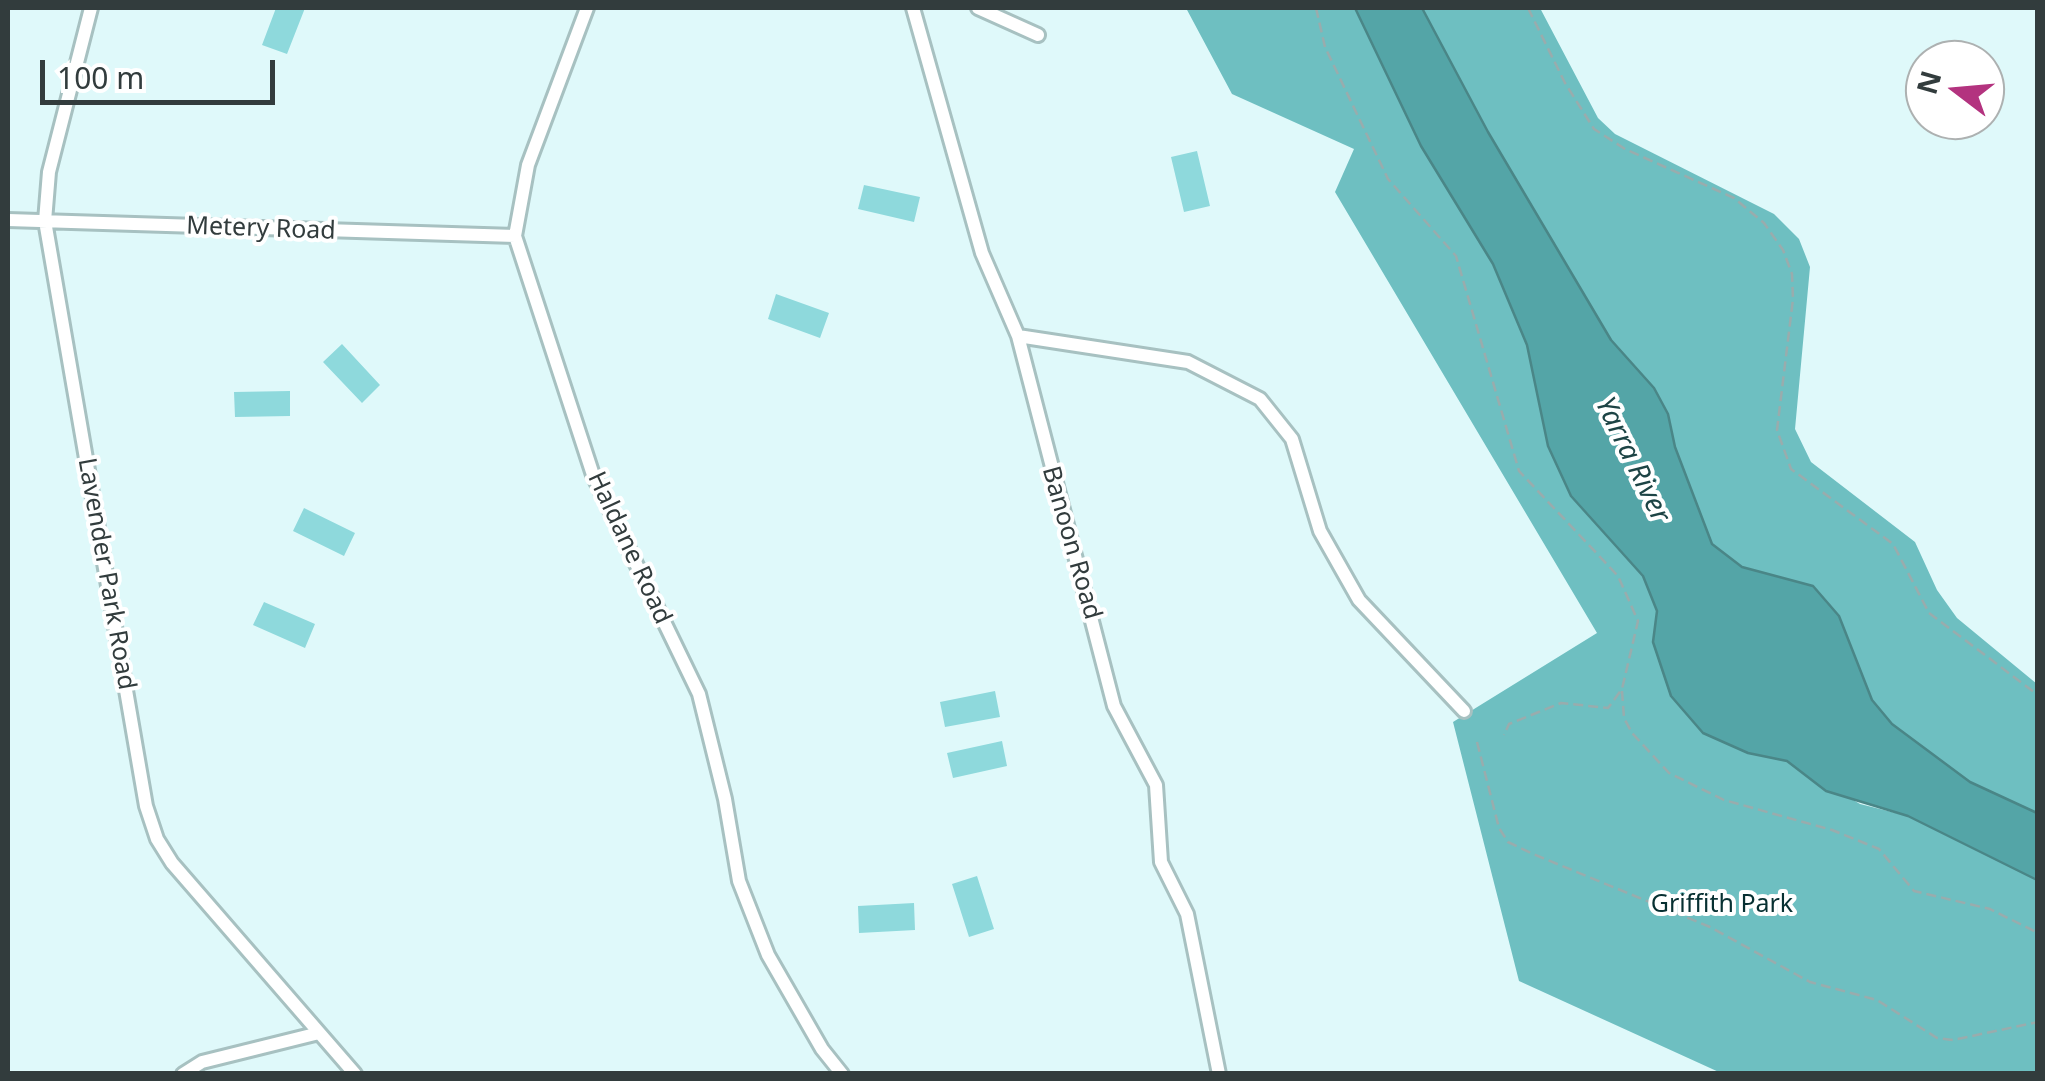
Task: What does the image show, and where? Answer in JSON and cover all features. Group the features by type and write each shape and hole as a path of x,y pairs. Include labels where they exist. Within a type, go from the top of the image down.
{"street":[{"name":"Lavender Park Road","path":"91,8 49,172 45,221 146,806 156,838 172,863 356,1074"},
{"name":"Haldane Road","path":"588,8 528,164 514,236 593,475 699,694 725,799 739,881 768,956 822,1048 842,1074"},
{"name":"Banoon Road","path":"914,8 982,253 1018,336 1114,706 1156,785 1162,862 1188,914 1220,1074"},
{"path":"978,8 1038,35"},
{"name":"Metery Road","path":"8,220 514,236"},
{"path":"1018,336 1188,362 1260,399 1292,440 1320,531 1351,588 1384,631 1464,712"},
{"path":"183,1074 202,1062 319,1033"}],"path":[{"path":"1316,8 1325,47 1388,179 1456,256 1520,471 1618,576 1625,591 1638,621 1622,689 1624,718 1632,733 1668,773 1724,800 1832,830 1879,850 1914,890 1990,909 2038,933"},
{"path":"1528,8 1565,84 1594,129 1625,149 1745,205 1783,250 1792,274 1793,299 1777,430 1791,469 1893,544 1929,613 2038,695"},
{"path":"1504,735 1509,724 1562,704 1608,708 1622,689"},
{"path":"1476,742 1500,828 1508,842 1710,926 1810,982 1877,1000 1938,1038 1953,1040 2038,1022"}],"shaded area":[{"path":"276,8 305,8 287,54 262,45"},
{"path":"1197,151 1210,206 1184,212 1171,157"},
{"path":"864,185 920,197 914,222 858,209"},
{"path":"776,294 829,313 820,338 768,319"},
{"path":"342,344 380,385 362,403 323,362"},
{"path":"290,391 290,416 235,417 234,392"},
{"path":"304,508 355,533 344,556 293,531"},
{"path":"264,602 315,624 305,648 253,625"},
{"path":"995,691 1000,717 945,727 940,702"},
{"path":"1002,741 1007,766 953,778 947,753"},
{"path":"977,876 994,929 969,937 952,884"},
{"path":"914,903 915,930 859,933 858,906"}],"green space":[{"name":"Griffith Park","path":"1186,8 1355,8 1421,146 1493,264 1527,345 1548,446 1571,496 1643,576 1657,611 1653,642 1748,753 1788,761 1860,804 1908,816 2037,880 2037,1073 1721,1073 1519,981 1453,722 1597,633 1335,192 1354,149 1232,94"},
{"path":"1422,8 1540,8 1598,118 1615,134 1774,214 1799,239 1810,267 1795,429 1811,462 1915,542 1937,590 1957,618 2037,684 2037,813 1970,782 1892,724 1872,700 1839,616 1813,586 1742,567 1712,544 1675,447 1668,414 1654,388 1611,340 1488,132"}],"water":[{"name":"Yarra River","path":"1355,8 1422,8 1488,132 1611,340 1654,388 1668,414 1675,447 1712,544 1742,567 1813,586 1839,616 1872,700 1892,724 1970,782 2037,813 2037,880 1908,816 1826,791 1787,761 1748,753 1703,733 1671,696 1653,642 1657,611 1643,576 1571,496 1548,446 1527,345 1493,264 1421,146"}]}
